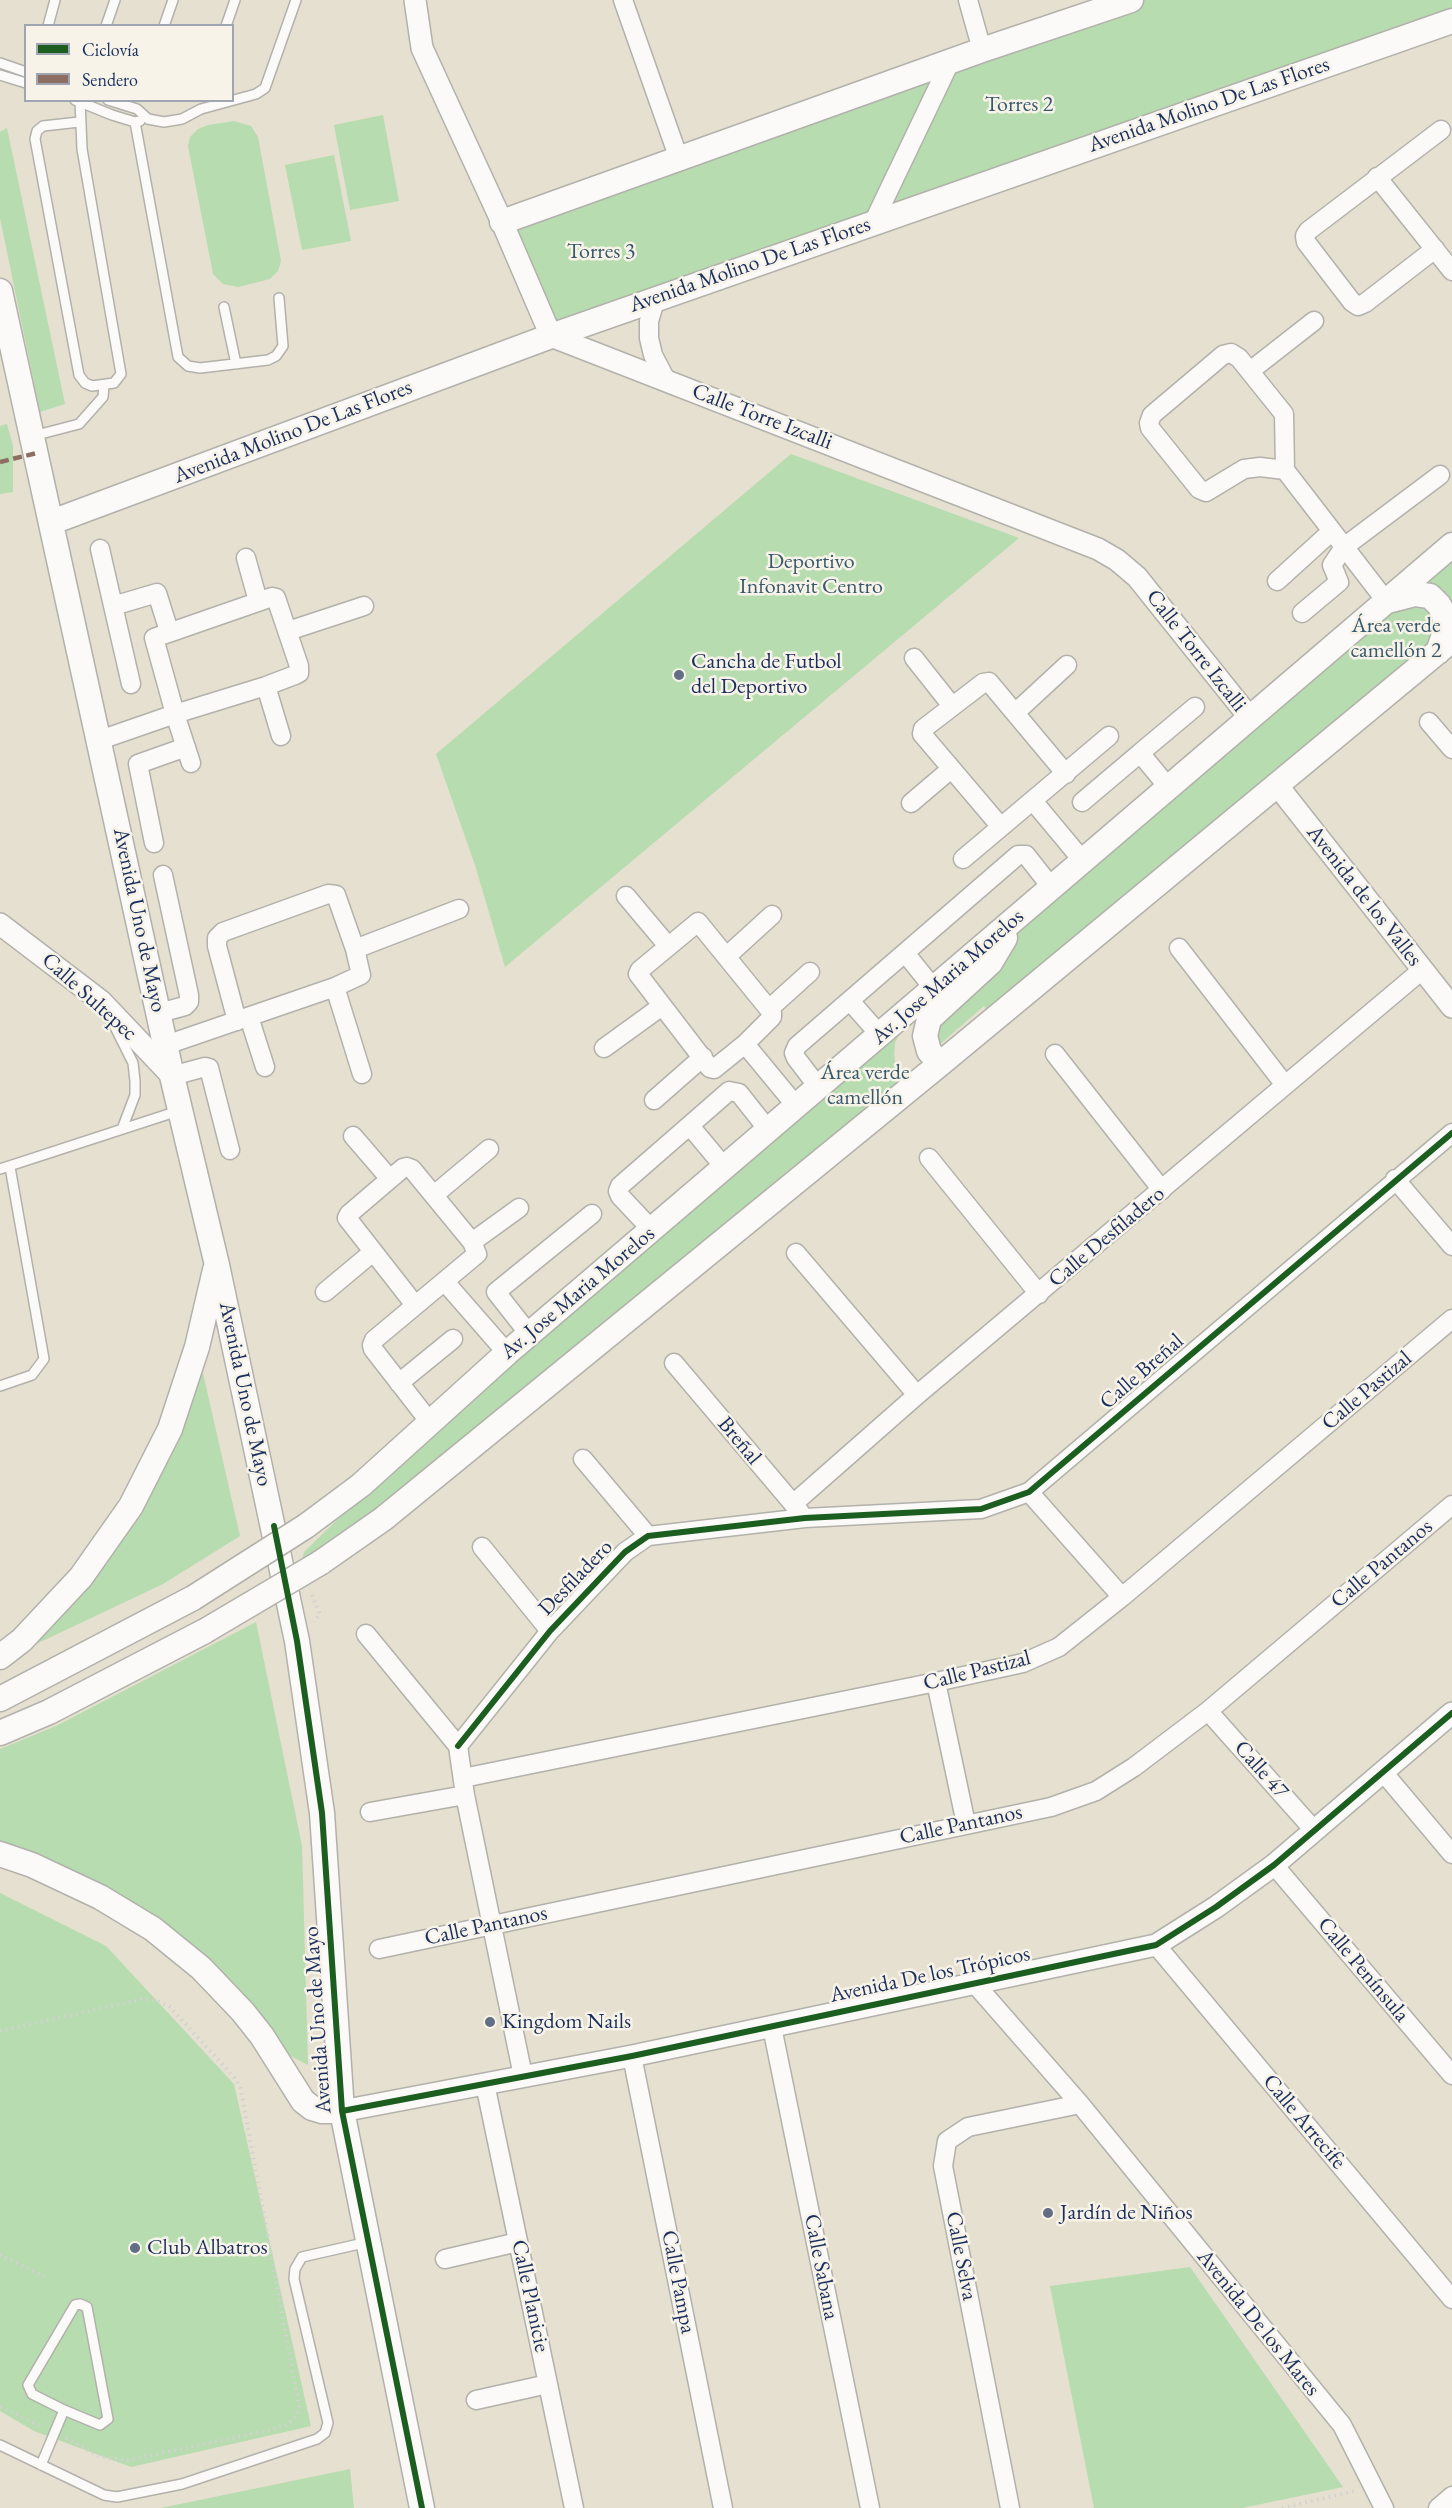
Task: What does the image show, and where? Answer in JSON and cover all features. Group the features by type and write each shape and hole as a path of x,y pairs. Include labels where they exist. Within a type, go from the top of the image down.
{"main road":[{"path":"502,222 982,50 1131,0"},
{"name":"Avenida Molino De Las Flores","path":"52,522 656,298 1452,21"},
{"name":"Avenida Uno de Mayo","path":"0,291 172,1076 217,1265 297,1641 322,1813 342,2111 422,2508"},
{"name":"Av. Jose Maria Morelos","path":"0,1699 193,1598 306,1526 361,1485 429,1421 529,1334 1452,545"},
{"path":"0,1733 49,1712 205,1631 320,1563 383,1519 940,1064 1445,646 1444,614 1430,596 1415,594 1386,601"},
{"path":"940,1064 929,1051 925,1036 929,1019 990,963 1017,918"},
{"path":"0,1657 22,1640 81,1577 131,1506 170,1429 197,1347 217,1265"},
{"path":"0,1854 32,1865 91,1892 153,1929 201,1968 243,2012 262,2036 303,2101 312,2108 342,2111"}],"street":[{"path":"415,0 422,48 502,222 551,336"},
{"path":"623,0 679,159"},
{"path":"968,0 982,50"},
{"path":"874,221 950,62"},
{"path":"1435,249 1358,306 1352,302 1305,242 1305,236 1377,177 1441,130"},
{"path":"1377,177 1452,271"},
{"path":"656,298 649,321 649,338 653,355 666,380"},
{"path":"1250,372 1314,321"},
{"name":"Calle Torre Izcalli","path":"551,336 1098,549 1117,560 1137,577 1250,718"},
{"path":"1285,470 1260,467 1245,470 1206,492 1199,489 1150,428 1152,415 1223,355 1231,353 1239,358 1284,414 1285,470 1386,601"},
{"path":"1302,614 1339,582 1332,565 1344,547 1440,475"},
{"path":"1277,581 1332,531"},
{"path":"100,549 131,684"},
{"path":"246,558 258,601"},
{"path":"113,606 157,593 169,631"},
{"path":"100,740 176,714 266,686 298,673 299,666 276,597 169,631 157,636 154,642 176,714 189,755 138,764 154,843"},
{"path":"288,631 364,606"},
{"path":"914,658 952,706"},
{"path":"1015,713 1067,665"},
{"path":"1001,827 921,732 952,706 986,681 1066,774"},
{"path":"266,686 281,736"},
{"path":"1082,802 1195,707"},
{"path":"1429,722 1452,749"},
{"path":"963,859 1109,736"},
{"path":"1140,753 1169,788"},
{"path":"911,804 951,769"},
{"name":"Avenida de los Valles","path":"1277,785 1451,1004"},
{"path":"1033,801 1083,861"},
{"path":"819,1088 794,1053 797,1046 1018,855 1026,855 1052,888"},
{"path":"159,1013 185,1006 189,1002 163,875"},
{"path":"166,1045 243,1019 335,987 361,975 355,949 336,895 328,894 223,932 217,938 217,946 243,1019 265,1067"},
{"path":"626,896 668,946"},
{"path":"355,949 459,909"},
{"path":"728,956 772,915"},
{"path":"698,922 769,1009 772,1017 718,1067 710,1068 638,974 668,946 698,922"},
{"name":"Calle Sultepec","path":"0,924 100,1001 172,1076"},
{"path":"1179,948 1285,1084"},
{"path":"906,954 934,989"},
{"name":"Calle Desfiladero","path":"799,1511 917,1395 1040,1294 1422,970"},
{"path":"769,1009 810,972"},
{"path":"335,987 362,1074"},
{"path":"850,1001 880,1035"},
{"path":"604,1048 662,1006"},
{"path":"745,1044 797,1107"},
{"path":"1055,1054 1162,1190"},
{"path":"654,1100 703,1057"},
{"path":"172,1076 205,1067 209,1068 230,1150"},
{"path":"651,1230 618,1191 620,1186 729,1091 734,1091 769,1131"},
{"path":"690,1126 725,1168"},
{"name":"Calle Breñal","path":"799,1511 981,1509 1029,1492 1395,1179 1452,1133"},
{"path":"353,1136 390,1179"},
{"path":"434,1195 489,1149"},
{"path":"929,1158 1040,1294"},
{"path":"415,1305 347,1218 403,1168 408,1167 434,1195 476,1248 475,1257 374,1340 372,1345 429,1421"},
{"path":"1395,1179 1452,1246"},
{"path":"472,1242 519,1208"},
{"path":"529,1334 496,1292 592,1214"},
{"path":"325,1292 373,1252"},
{"path":"796,1253 917,1395"},
{"path":"445,1282 507,1353"},
{"name":"Calle Pastizal","path":"370,1812 464,1787 1023,1663 1059,1647 1122,1597 1452,1318"},
{"path":"399,1383 453,1339"},
{"name":"Breñal","path":"674,1363 799,1511"},
{"path":"583,1459 648,1536"},
{"path":"1029,1492 1122,1597"},
{"name":"Calle Pantanos","path":"378,1949 1051,1806 1096,1791 1134,1767 1208,1711 1452,1505"},
{"name":"Desfiladero","path":"458,1746 550,1631 625,1552 648,1536 799,1511"},
{"path":"482,1547 550,1631"},
{"path":"366,1634 458,1746 464,1787 524,2076"},
{"path":"936,1682 966,1824"},
{"name":"Calle 47","path":"1208,1711 1313,1829"},
{"name":"Avenida De los Trópicos","path":"342,2111 632,2056 1156,1945 1216,1906 1274,1864 1452,1713"},
{"path":"1383,1772 1452,1854"},
{"name":"Calle Península","path":"1274,1864 1452,2076"},
{"name":"Calle Arrecife","path":"1156,1945 1452,2298"},
{"name":"Avenida De los Mares","path":"975,1984 1080,2104 1342,2425 1384,2508"},
{"name":"Calle Sabana","path":"772,2027 870,2508"},
{"name":"Calle Pampa","path":"632,2056 723,2508"},
{"name":"Calle Planicie","path":"485,2084 574,2508"},
{"name":"Calle Selva","path":"1010,2508 943,2166 947,2140 968,2127 1080,2104"},
{"path":"446,2259 518,2242"},
{"path":"476,2400 548,2384"},
{"path":"412,2508 413,2464"},
{"path":"1438,2508 1452,2496"}],"lane":[{"path":"49,24 55,0"},
{"path":"107,24 115,0"},
{"path":"165,24 173,0"},
{"path":"227,24 235,0"},
{"path":"234,101 245,99 265,88 296,0"},
{"path":"0,63 24,71"},
{"path":"0,75 24,82"},
{"path":"78,102 82,149 121,374 114,383 92,386 85,383 79,375 35,139 37,131 43,126 79,123"},
{"path":"81,102 135,122 148,118"},
{"path":"134,104 148,118 164,122 173,121 202,105 224,102"},
{"path":"135,122 178,357 188,366 200,368 268,360 276,356 283,346 279,298"},
{"path":"224,306 236,364"},
{"path":"33,436 79,424 103,397 104,385"},
{"path":"100,1001 133,1064 135,1095 122,1129"},
{"path":"0,1169 180,1110"},
{"path":"0,1386 32,1375 44,1359 10,1167"},
{"path":"0,2445 104,2495 117,2498 182,2484 317,2439 325,2433 328,2423 294,2279 295,2269 302,2257 368,2242"},
{"path":"80,2304 87,2307 108,2419 100,2425 64,2410 32,2394 28,2385 75,2305 80,2304"},
{"path":"40,2465 64,2410"}],"path":[{"path":"297,1641 320,1614 308,1587"},
{"path":"0,2031 143,1999 154,2000 169,2006 234,2077 240,2086 242,2096 299,2405 298,2413 285,2426 128,2460 100,2457 55,2432 0,2407"},
{"path":"0,2255 45,2277"},
{"path":"1282,2508 1373,2487"}],"green space":[{"name":"Torres 2","path":"1140,0 1452,0 1452,18 879,218 952,65"},
{"name":"Torres 3","path":"946,67 872,219 552,333 505,223"},
{"path":"383,115 399,201 350,210 334,125"},
{"path":"234,121 251,126 258,137 281,261 278,271 270,279 238,287 223,284 213,274 188,146 190,137 198,129"},
{"path":"7,128 65,404 40,412 0,218 0,132"},
{"path":"334,155 351,241 302,250 285,165"},
{"path":"7,424 13,446 13,492 0,494 0,426"},
{"name":"Deportivo Infonavit Centro","path":"791,454 1019,538 505,967 475,865 436,754"},
{"path":"1452,550 1452,631 1420,590"},
{"name":"Área verde camellón 2","path":"1430,596 1444,635 990,1014 984,1006 939,1045 935,1023 1011,942 1030,918 1380,610"},
{"name":"Área verde camellón","path":"905,1022 895,1043 894,1055 897,1072 903,1084 558,1376 324,1550 302,1560 304,1552 374,1484 570,1306"},
{"path":"200,1360 240,1536 163,1584 17,1653 90,1575"},
{"path":"256,1622 302,1846 308,2065 281,2051 238,1989 179,1936 0,1845 0,1749 56,1726"},
{"name":"Club Albatros","path":"0,1893 106,1946 234,2084 311,2426 131,2467 34,2431 0,2411"},
{"path":"1190,2267 1343,2487 1242,2508 1094,2508 1050,2286"},
{"path":"350,2469 354,2508 161,2508"}],"marked path":[{"path":"0,462 37,453"}],"cycle path":[{"path":"458,1746 550,1631 625,1552 648,1536 805,1518 981,1509 1029,1492 1452,1133"},
{"path":"274,1526 297,1641 322,1813 342,2111 422,2508"},
{"path":"342,2111 632,2056 1156,1945 1216,1907 1274,1865 1452,1713"}],"place":[{"name":"Cancha de Futbol del Deportivo","path":"679,675"},
{"name":"Kingdom Nails","path":"490,2022"},
{"name":"Jardín de Niños","path":"1048,2213"},
{"name":"Club Albatros","path":"135,2248"}]}
